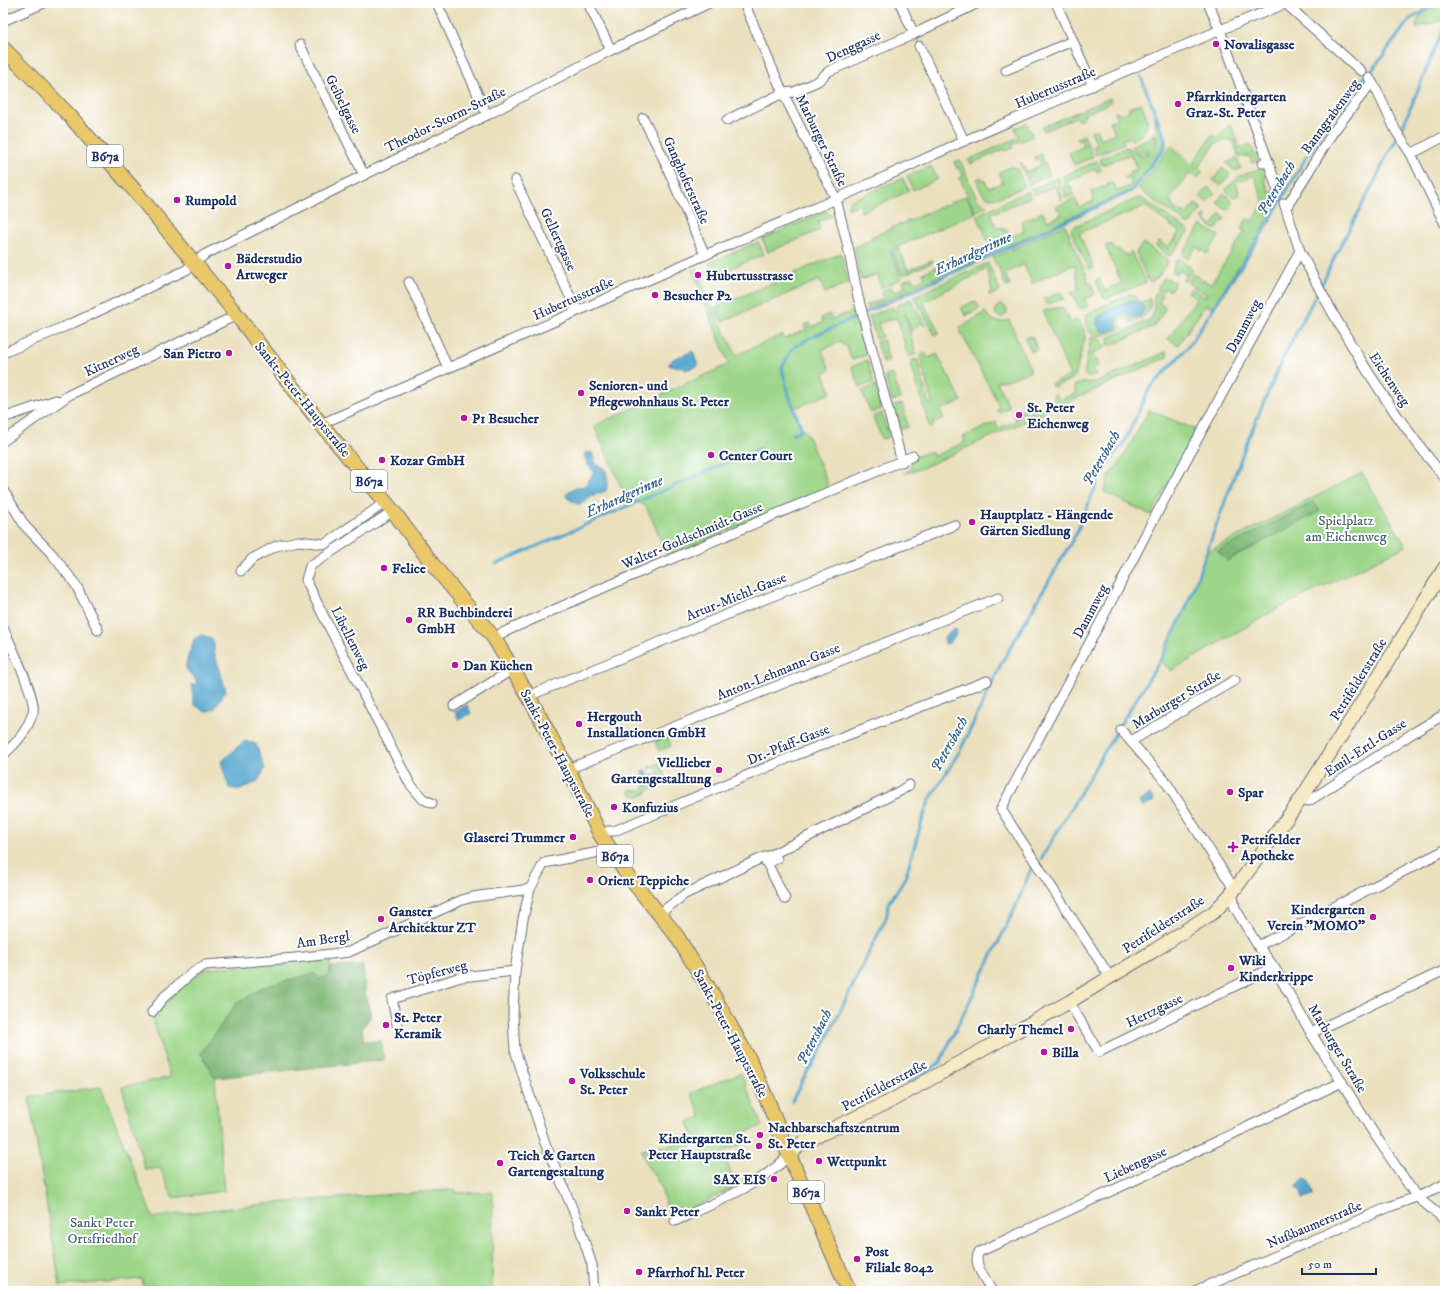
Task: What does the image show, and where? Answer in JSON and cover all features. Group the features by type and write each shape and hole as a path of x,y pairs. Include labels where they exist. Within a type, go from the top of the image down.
{"main road":[{"name":"Sankt-Peter-Hauptstraße","path":"3,48 70,116 135,191 236,315 321,424 389,506 434,566 494,638 529,697 600,834 629,877 676,935 750,1061 849,1291"},
{"name":"Petrifelderstraße","path":"790,1155 802,1143 887,1103 1069,1002 1214,912 1232,893 1301,799 1385,666 1445,567"}],"street":[{"path":"3,21 44,3"},
{"path":"437,3 486,115"},
{"path":"588,3 610,50"},
{"name":"Theodor-Storm-Straße","path":"194,263 204,255 486,115 610,50 709,3"},
{"name":"Marburger Straße","path":"744,3 783,93 836,199"},
{"path":"900,3 914,34"},
{"name":"Denggasse","path":"783,93 794,92 818,81 829,71 914,34 978,3"},
{"path":"1208,3 1220,30 1265,162 1277,188"},
{"name":"Hubertusstraße","path":"321,424 836,199 964,141 1220,30 1287,3 1361,71"},
{"path":"1057,5 1093,86"},
{"path":"1006,70 1072,41"},
{"name":"Geibelgasse","path":"300,45 364,175"},
{"path":"919,46 964,141"},
{"name":"Banngrabenweg","path":"1285,205 1333,132 1370,80 1410,154"},
{"name":"Marburger Straße","path":"727,120 783,93"},
{"name":"Ganghoferstraße","path":"643,118 661,153 705,255"},
{"path":"1445,136 1410,154 1445,224"},
{"name":"Gellertgasse","path":"515,180 577,311"},
{"path":"836,199 862,313 902,462"},
{"name":"Eichenweg","path":"1285,205 1300,251 1353,348 1418,446 1445,478"},
{"name":"Dammweg","path":"1110,977 1001,809 1150,526 1300,251"},
{"path":"3,353 74,323 186,270 194,263"},
{"path":"409,282 448,368"},
{"name":"Kitnerweg","path":"3,441 69,395 236,315"},
{"path":"3,418 69,395"},
{"name":"Walter-Goldschmidt-Gasse","path":"494,638 502,633 603,588 902,462 913,456"},
{"path":"3,490 25,526 52,554 76,585 98,630"},
{"path":"241,571 252,560 276,546 298,541 325,544 389,506"},
{"name":"Libellenweg","path":"389,506 310,566 306,580 410,784 423,798 432,803"},
{"name":"Artur-Michl-Gasse","path":"529,697 690,629 955,525"},
{"name":"Anton-Lehmann-Gasse","path":"568,770 998,598"},
{"path":"3,628 27,684 34,711 24,731 14,746 3,755"},
{"path":"454,706 513,669"},
{"name":"Dr.-Pfaff-Gasse","path":"600,834 608,831 614,831 796,755 986,680"},
{"name":"Marburger Straße","path":"1131,741 1235,680"},
{"name":"Emil-Ertl-Gasse","path":"1301,799 1309,801 1413,733 1445,714"},
{"name":"Marburger Straße","path":"1122,730 1166,782 1231,884 1235,908 1258,946 1274,967 1311,1033 1373,1132 1416,1196 1445,1220"},
{"path":"766,861 900,791 908,785"},
{"path":"594,1291 592,1265 578,1222 545,1143 515,1050 513,1013 515,971 522,925 530,889 544,863 610,849"},
{"path":"1258,946 1445,850"},
{"path":"659,914 685,894 705,888 764,857 785,899"},
{"path":"766,861 777,859"},
{"name":"Am Bergl","path":"152,1012 164,997 192,973 205,965 349,952 462,900 473,897 530,889"},
{"name":"Hertzgasse","path":"1069,1002 1099,1052 1274,967"},
{"path":"1311,1033 1445,970"},
{"name":"Töpferweg","path":"398,1024 392,999 461,977 515,971"},
{"name":"Liebengasse","path":"992,1291 978,1265 977,1255 979,1252 1342,1082"},
{"path":"675,1221 722,1199 762,1177 781,1164 790,1155"},
{"name":"Nußbaumerstraße","path":"1194,1291 1416,1196 1428,1193 1445,1184"}],"green space":[{"path":"1426,3 1445,3 1445,19 1417,28 1416,25"},
{"path":"1110,98 1111,102 1083,115 1084,118 1078,121 1076,117 1044,131 1042,127"},
{"path":"1141,103 1147,120 1146,129 1143,133 1132,140 1130,137 1122,140 1124,143 1096,155 1093,147 1097,144 1091,131 1096,129 1100,139 1115,133 1110,121 1118,118 1115,112 1123,114 1129,111 1128,108"},
{"path":"1155,118 1164,138 1163,148 1131,190 867,309 866,305 883,299 882,291 891,287 894,292 905,287 903,281 912,277 915,282 925,278 923,273 941,265 944,269 981,252 980,249 990,246 977,215 1028,191 1031,197 991,214 997,229 1002,227 1004,230 1006,229 1010,237 1024,231 1021,222 1034,216 1035,218 1038,217 1037,214 1043,212 1047,221 1062,215 1056,207 1075,198 1079,208 1094,201 1091,192 1107,187 1106,185 1112,182 1117,191 1132,185 1129,178 1126,179 1125,177 1130,175 1129,172 1137,169 1130,154 1102,165 1100,159 1126,147 1143,157 1156,147"},
{"path":"1027,123 1033,136 1012,145 1013,148 1006,151 1005,149 970,164 968,160 1019,137 1015,128"},
{"path":"1231,124 1240,148 1250,144 1256,156 1261,152 1261,157 1252,163 1249,156 1239,157 1233,140 1231,141 1230,139 1215,144 1198,168 1203,171 1197,178 1190,173 1169,200 1173,203 1171,205 1181,213 1183,211 1187,214 1195,204 1201,208 1189,225 1138,189 1171,145 1192,165 1213,134 1215,138"},
{"path":"1153,133 1154,145 1145,153 1137,153 1131,146 1149,138"},
{"path":"1084,135 1093,157 1074,165 1069,153 1084,146 1081,140 1078,141 1077,138"},
{"path":"1041,154 1050,175 1029,184 1020,163 1021,162 1026,172 1041,165 1038,158 1035,160 1034,157"},
{"path":"1237,158 1241,168 1235,171 1226,163"},
{"path":"960,160 977,199 988,205 975,212 960,178 963,176 959,168 957,169 954,162"},
{"path":"1097,161 1101,170 1097,172 1095,169 1068,181 1074,195 1065,198 1063,176"},
{"path":"931,166 938,179 913,190 907,176"},
{"path":"1012,166 1013,168 1016,167 1025,186 1003,196 992,198 983,194 977,179 981,177 982,180 984,179 989,188 1003,182 999,172"},
{"path":"1260,167 1266,169 1268,174 1264,179 1270,193 1275,190 1280,196 1257,238 1212,307 1207,307 1207,303 1178,345 1168,339 1197,298 1188,292 1191,288 1205,297 1206,294 1188,283 1193,273 1200,278 1200,280 1211,284 1245,231 1241,229 1247,219 1252,221 1264,203 1254,175 1242,181 1239,180 1236,183 1240,195 1234,197 1226,191 1226,189 1239,176 1260,169"},
{"path":"1222,168 1230,174 1221,186 1213,180"},
{"path":"1059,177 1062,200 1055,186 1034,195 1031,189"},
{"path":"903,178 909,191 861,212 860,204 848,209 849,201"},
{"path":"1208,187 1215,194 1207,202 1200,197"},
{"path":"1223,194 1230,198 1233,204 1228,210 1218,204 1218,201"},
{"path":"966,196 975,213 890,250 902,278 881,288 878,274 861,280 854,247 871,240 871,237"},
{"path":"1138,198 1143,199 1189,231 1169,256 1156,246 1159,241 1168,248 1173,240 1176,240 1179,232 1145,206 1079,233 1094,268 1089,269 1071,231 1073,227"},
{"path":"827,211 832,216 818,222 820,230 768,252 762,239"},
{"path":"1221,213 1221,215 1225,218 1217,229 1214,229 1202,219 1205,214 1207,217 1205,221 1212,226"},
{"path":"1065,225 1087,276 1087,281 1091,283 1095,294 1085,299 1088,307 1080,309 1071,293 1078,289 1075,264 1032,283 1024,265 1005,273 1010,286 1006,287 998,266 992,258"},
{"path":"1201,225 1219,236 1207,254 1196,247 1188,259 1182,255"},
{"path":"758,242 764,254 711,277 709,263"},
{"path":"1143,243 1168,261 1158,277 1151,282 1148,281 1136,252"},
{"path":"1106,245 1112,245 1115,249 1128,256 1131,251 1146,282 1109,298 1103,297 1096,281 1099,279 1105,290 1108,291 1109,288 1122,283"},
{"path":"899,248 908,270 932,260 933,262 903,275 892,251"},
{"path":"841,253 848,283 825,293 819,280 722,322 715,308"},
{"path":"1178,258 1192,270 1185,281 1183,280 1186,275 1179,270 1177,274 1173,272 1174,264"},
{"path":"988,263 1000,291 990,296 988,294 992,292 987,269 923,302 939,332 935,335 914,296"},
{"name":"Center Court","path":"698,267 699,270 694,272 698,280 703,278 701,280 708,298 705,299 707,304 710,303 720,326 722,325 736,355 782,335 784,339 806,330 804,325 810,323 812,327 823,322 821,318 830,314 832,319 854,311 866,355 852,360 846,345 843,346 841,341 822,350 830,370 824,373 831,393 793,409 802,429 807,434 827,482 828,489 668,556 646,506 626,497 594,426 729,364 692,270"},
{"path":"1164,278 1175,283 1170,291 1166,288 1164,291 1157,288"},
{"path":"1157,290 1162,293 1159,303 1166,308 1154,326 1109,346 1108,338 1151,319 1154,311 1154,297"},
{"path":"1061,292 1064,299 1046,304 1044,299"},
{"path":"1131,294 1141,302 1150,299 1151,304 1150,308 1143,317 1131,323 1128,317 1118,320 1122,328 1100,336 1092,334 1089,331 1085,319 1088,313","holes":["1131,300 1125,313 1116,318 1116,322 1097,324 1098,317"]},
{"path":"911,299 925,325 921,323 915,327 912,332 905,314 916,354 908,356 897,318 878,323 882,337 876,339 869,316 892,307 894,311 897,310 896,306"},
{"path":"975,301 980,308 969,314 968,312 968,315 966,316 961,308"},
{"path":"1001,305 1005,307 1007,311 1005,315 1001,317 997,315 995,311 997,307"},
{"path":"1062,307 1070,322 1078,320 1084,330 1085,338 1075,376 1072,379 1053,387 1051,384 1070,376 1043,311"},
{"path":"985,312 990,318 998,322 1009,320 1031,371 1005,381 1003,380 997,382 1009,407 998,413 996,410 1000,407 959,329"},
{"path":"1032,336 1037,349 1031,352 1025,338"},
{"path":"1091,338 1097,338 1103,342 1106,347 1093,353 1094,358 1099,365 1092,368 1096,376 1087,377 1084,374"},
{"path":"883,340 889,361 883,363 876,342"},
{"path":"923,352 928,358 937,354 962,401 940,410 944,419 934,421 933,426 930,429 910,361 917,359 929,405 932,403 920,357"},
{"path":"1166,352 1168,356 1165,358 913,472 904,473 911,469 912,458 931,451 934,456 965,442 963,437 996,422 998,428 1016,421 1014,415 1016,419 1023,416 1021,410 1024,408 1027,414 1055,402 1053,395 1056,394 1059,400 1076,393 1074,386 1082,383 1100,381"},
{"path":"867,360 874,382 860,387 852,367"},
{"path":"893,374 900,399 892,401 885,376"},
{"path":"875,385 881,409 871,413 862,391"},
{"path":"902,404 908,427 901,429 894,406"},
{"path":"1149,410 1197,430 1151,515 1104,492 1110,474 1121,461"},
{"path":"882,413 889,437 882,439 873,417"},
{"name":"Spielplatz am Eichenweg","path":"1362,473 1406,546 1273,611 1171,671 1160,660 1186,608 1207,552"},
{"path":"1314,502 1320,511 1227,561 1218,551"},
{"path":"667,736 671,746 659,751 655,741"},
{"path":"659,763 666,778 663,784 647,791 646,794 640,796 631,795 629,790 637,791 642,790 645,785 655,785 659,772 654,767 648,768"},
{"path":"331,957 329,976 319,979 201,1053 215,1078 224,1191 173,1198 160,1168 145,1170 122,1087 170,1077 153,1019 181,986 206,969"},
{"path":"363,966 366,997 371,1016 362,1028 364,1041 381,1041 384,1060 215,1078 201,1053 235,1005 263,987 314,973 319,979 329,976 331,967"},
{"path":"741,1073 762,1126 738,1135 742,1144 723,1152 736,1186 670,1220 660,1185 646,1164 642,1150 689,1142 693,1153 719,1143 718,1139 711,1142 708,1137 696,1142 688,1123 689,1121 701,1117 691,1093"},
{"name":"Sankt Peter Ortsfriedhof","path":"101,1087 153,1218 273,1203 448,1190 457,1191 457,1193 493,1192 492,1291 144,1291 142,1279 60,1286 29,1097"}],"water":[{"path":"1131,300 1141,304 1144,309 1141,316 1133,318 1125,313 1116,318 1117,328 1106,332 1100,331 1097,324 1098,317"},
{"path":"693,351 698,366 686,370 682,367 670,366 668,364 671,363 673,359"},
{"path":"586,452 592,453 596,464 606,470 608,482 606,491 591,496 579,505 567,498 566,495 572,489 585,486 594,472 588,466 584,455"},
{"path":"952,629 957,630 956,635 949,643 945,644 944,638"},
{"path":"201,635 212,638 214,651 226,691 214,709 205,712 194,704 191,685 197,684 196,680 186,669 194,639"},
{"path":"467,705 471,713 459,720 455,712"},
{"path":"243,742 256,744 265,769 257,782 240,790 229,788 221,762"},
{"path":"642,771 647,771 648,775 659,776 659,780 655,785 645,785"},
{"path":"1150,794 1154,801 1143,808 1139,802"},
{"path":"1303,1179 1308,1180 1313,1193 1313,1196 1304,1199 1301,1192 1297,1188 1298,1184"}],"waterway":[{"name":"Petersbach","path":"792,1101 806,1074 818,1056 884,922 887,915 888,903 900,887 906,875 929,801 961,749 1002,662 1076,534 1100,476 1112,456 1122,447 1149,389 1188,347 1262,234 1322,131 1360,81 1373,69 1410,19 1438,3"},
{"path":"1321,286 1385,159 1401,131 1445,24"},
{"name":"Erhardgerinne","path":"792,434 802,430 787,390 782,367 793,348 810,338 1132,191 1165,147 1165,138 1141,77"},
{"path":"1120,725 1160,661 1186,608 1248,439 1283,358 1318,291"},
{"name":"Erhardgerinne","path":"496,564 760,448"},
{"path":"1041,859 1116,732"},
{"path":"908,1082 939,1064 1016,906 1032,866"}],"place":[{"name":"Novalisgasse","path":"1216,44"},
{"name":"Pfarrkindergarten Graz-St. Peter","path":"1178,104"},
{"name":"Rumpold","path":"177,200"},
{"name":"Bäderstudio Artweger","path":"228,266"},
{"name":"Hubertusstrasse","path":"698,275"},
{"name":"Besucher P2","path":"655,295"},
{"name":"San Pietro","path":"229,353"},
{"name":"Senioren- und Pflegewohnhaus St. Peter","path":"581,393"},
{"name":"St. Peter Eichenweg","path":"1019,415"},
{"name":"P1 Besucher","path":"464,418"},
{"name":"Center Court","path":"711,455"},
{"name":"Kozar GmbH","path":"382,460"},
{"name":"Hauptplatz - Hängende Gärten Siedlung","path":"972,522"},
{"name":"Felice","path":"384,568"},
{"name":"RR Buchbinderei GmbH","path":"409,620"},
{"name":"Dan Küchen","path":"455,665"},
{"name":"Hergouth Installationen GmbH","path":"579,724"},
{"name":"Viellieber Gartengestalltung","path":"719,770"},
{"name":"Spar","path":"1230,792"},
{"name":"Konfuzius","path":"614,807"},
{"name":"Glaserei Trummer","path":"573,837"},
{"name":"Petrifelder Apotheke","path":"1233,847"},
{"name":"Orient Teppiche","path":"590,880"},
{"name":"Kindergarten Verein \"MOMO\"","path":"1373,917"},
{"name":"Ganster Architektur ZT","path":"381,919"},
{"name":"Wiki Kinderkrippe","path":"1231,968"},
{"name":"St. Peter Keramik","path":"386,1025"},
{"name":"Charly Themel","path":"1071,1029"},
{"name":"Billa","path":"1044,1052"},
{"name":"Volksschule St. Peter","path":"572,1081"},
{"name":"Nachbarschaftszentrum St. Peter","path":"760,1135"},
{"name":"Kindergarten St. Peter Hauptstraße","path":"759,1146"},
{"name":"Wettpunkt","path":"819,1161"},
{"name":"Teich & Garten Gartengestaltung","path":"500,1163"},
{"name":"SAX EIS","path":"774,1179"},
{"name":"Sankt Peter","path":"627,1211"},
{"name":"Post Filiale 8042","path":"857,1259"},
{"name":"Pfarrhof hl. Peter","path":"639,1272"}]}
